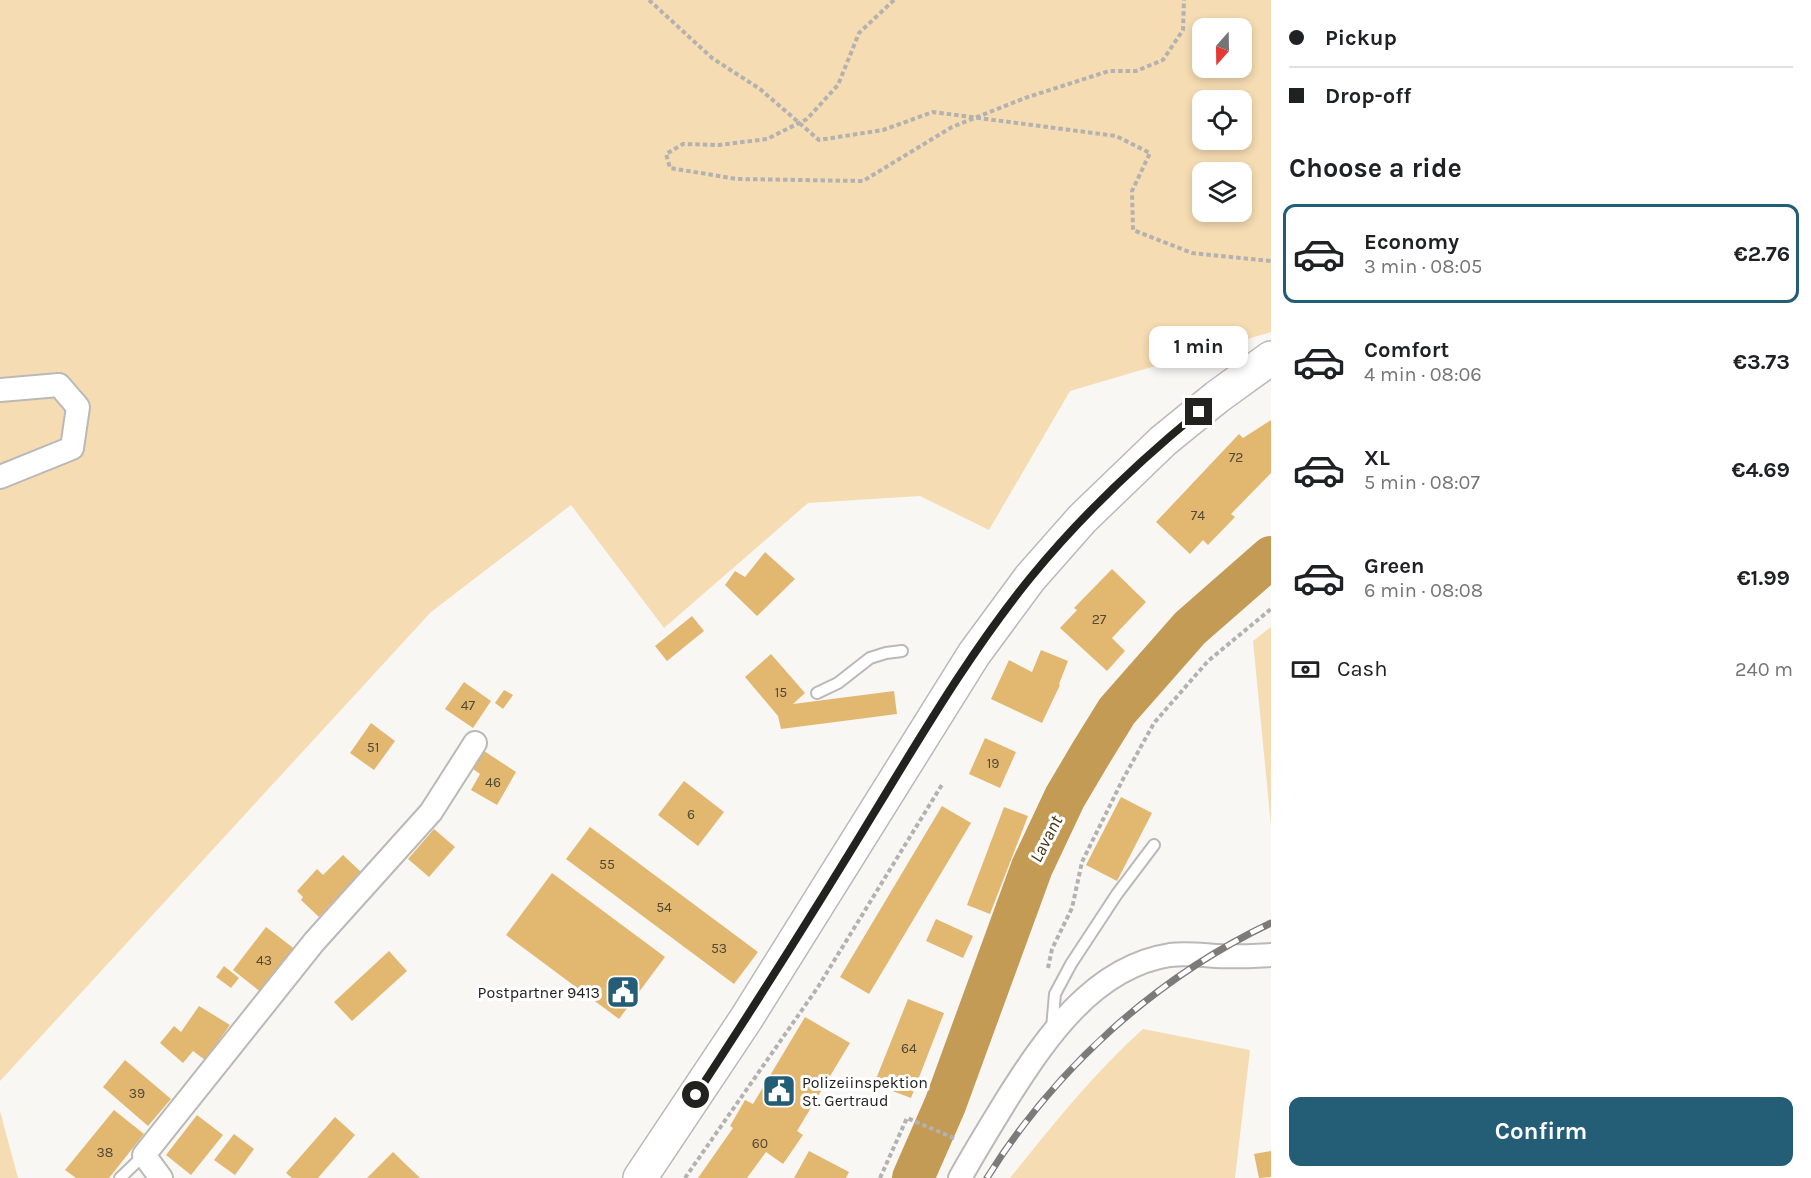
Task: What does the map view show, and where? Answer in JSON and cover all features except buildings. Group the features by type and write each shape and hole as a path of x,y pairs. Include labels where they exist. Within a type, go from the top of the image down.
{"main road":[{"path":"640,1178 752,1009 968,663 1030,578 1082,519 1163,441 1216,397 1271,358"}],"street":[{"path":"0,390 60,385 78,407 72,448 0,477"},
{"path":"161,1178 144,1155 314,942 431,812 475,743"},
{"path":"960,1178 1033,1058 1051,1034 1081,1002 1109,979 1139,964 1169,955 1243,957 1271,955"}],"lane":[{"path":"817,693 838,683 870,658 902,651"},
{"path":"1051,1034 1055,994 1071,963 1117,894 1154,845"},
{"path":"120,1178 144,1155"}],"path":[{"path":"649,0 712,58 760,89 819,140 883,130 933,112 1116,136 1150,153 1132,191 1134,230 1192,253 1271,261"},
{"path":"894,0 859,33 838,85 807,120 767,139 720,145 683,144 666,154 670,168 737,179 863,181 952,128 977,117 1025,98 1109,71 1136,71 1163,60 1183,30 1184,0"},
{"path":"1048,972 1052,949 1072,908 1082,862 1154,723 1208,661 1271,609"},
{"path":"685,1178 818,987 943,783"},
{"path":"880,1178 907,1118 962,1142"}],"shaded area":[{"path":"0,0 1271,0 1271,332 1070,391 989,530 920,496 808,503 664,628 571,505 431,612 0,1081"},
{"path":"1271,627 1271,826 1253,641"},
{"path":"1143,1029 1250,1050 1235,1178 1010,1178 1090,1082"},
{"path":"0,1111 18,1178 0,1178"}],"waterway":[{"name":"Lavant","path":"913,1178 945,1105 1032,867 1065,797 1117,711 1190,628 1271,557"}],"railway":[{"path":"987,1178 1014,1138 1044,1100 1111,1030 1187,971 1228,945 1271,923"}],"place":[{"name":"Postpartner 9413","path":"623,992"},
{"name":"Polizeiinspektion St. Gertraud","path":"779,1091"}],"route":[{"path":"696,1095 783,960 904,763 974,654 1000,618 1030,578 1082,519 1163,441 1199,412"}]}
